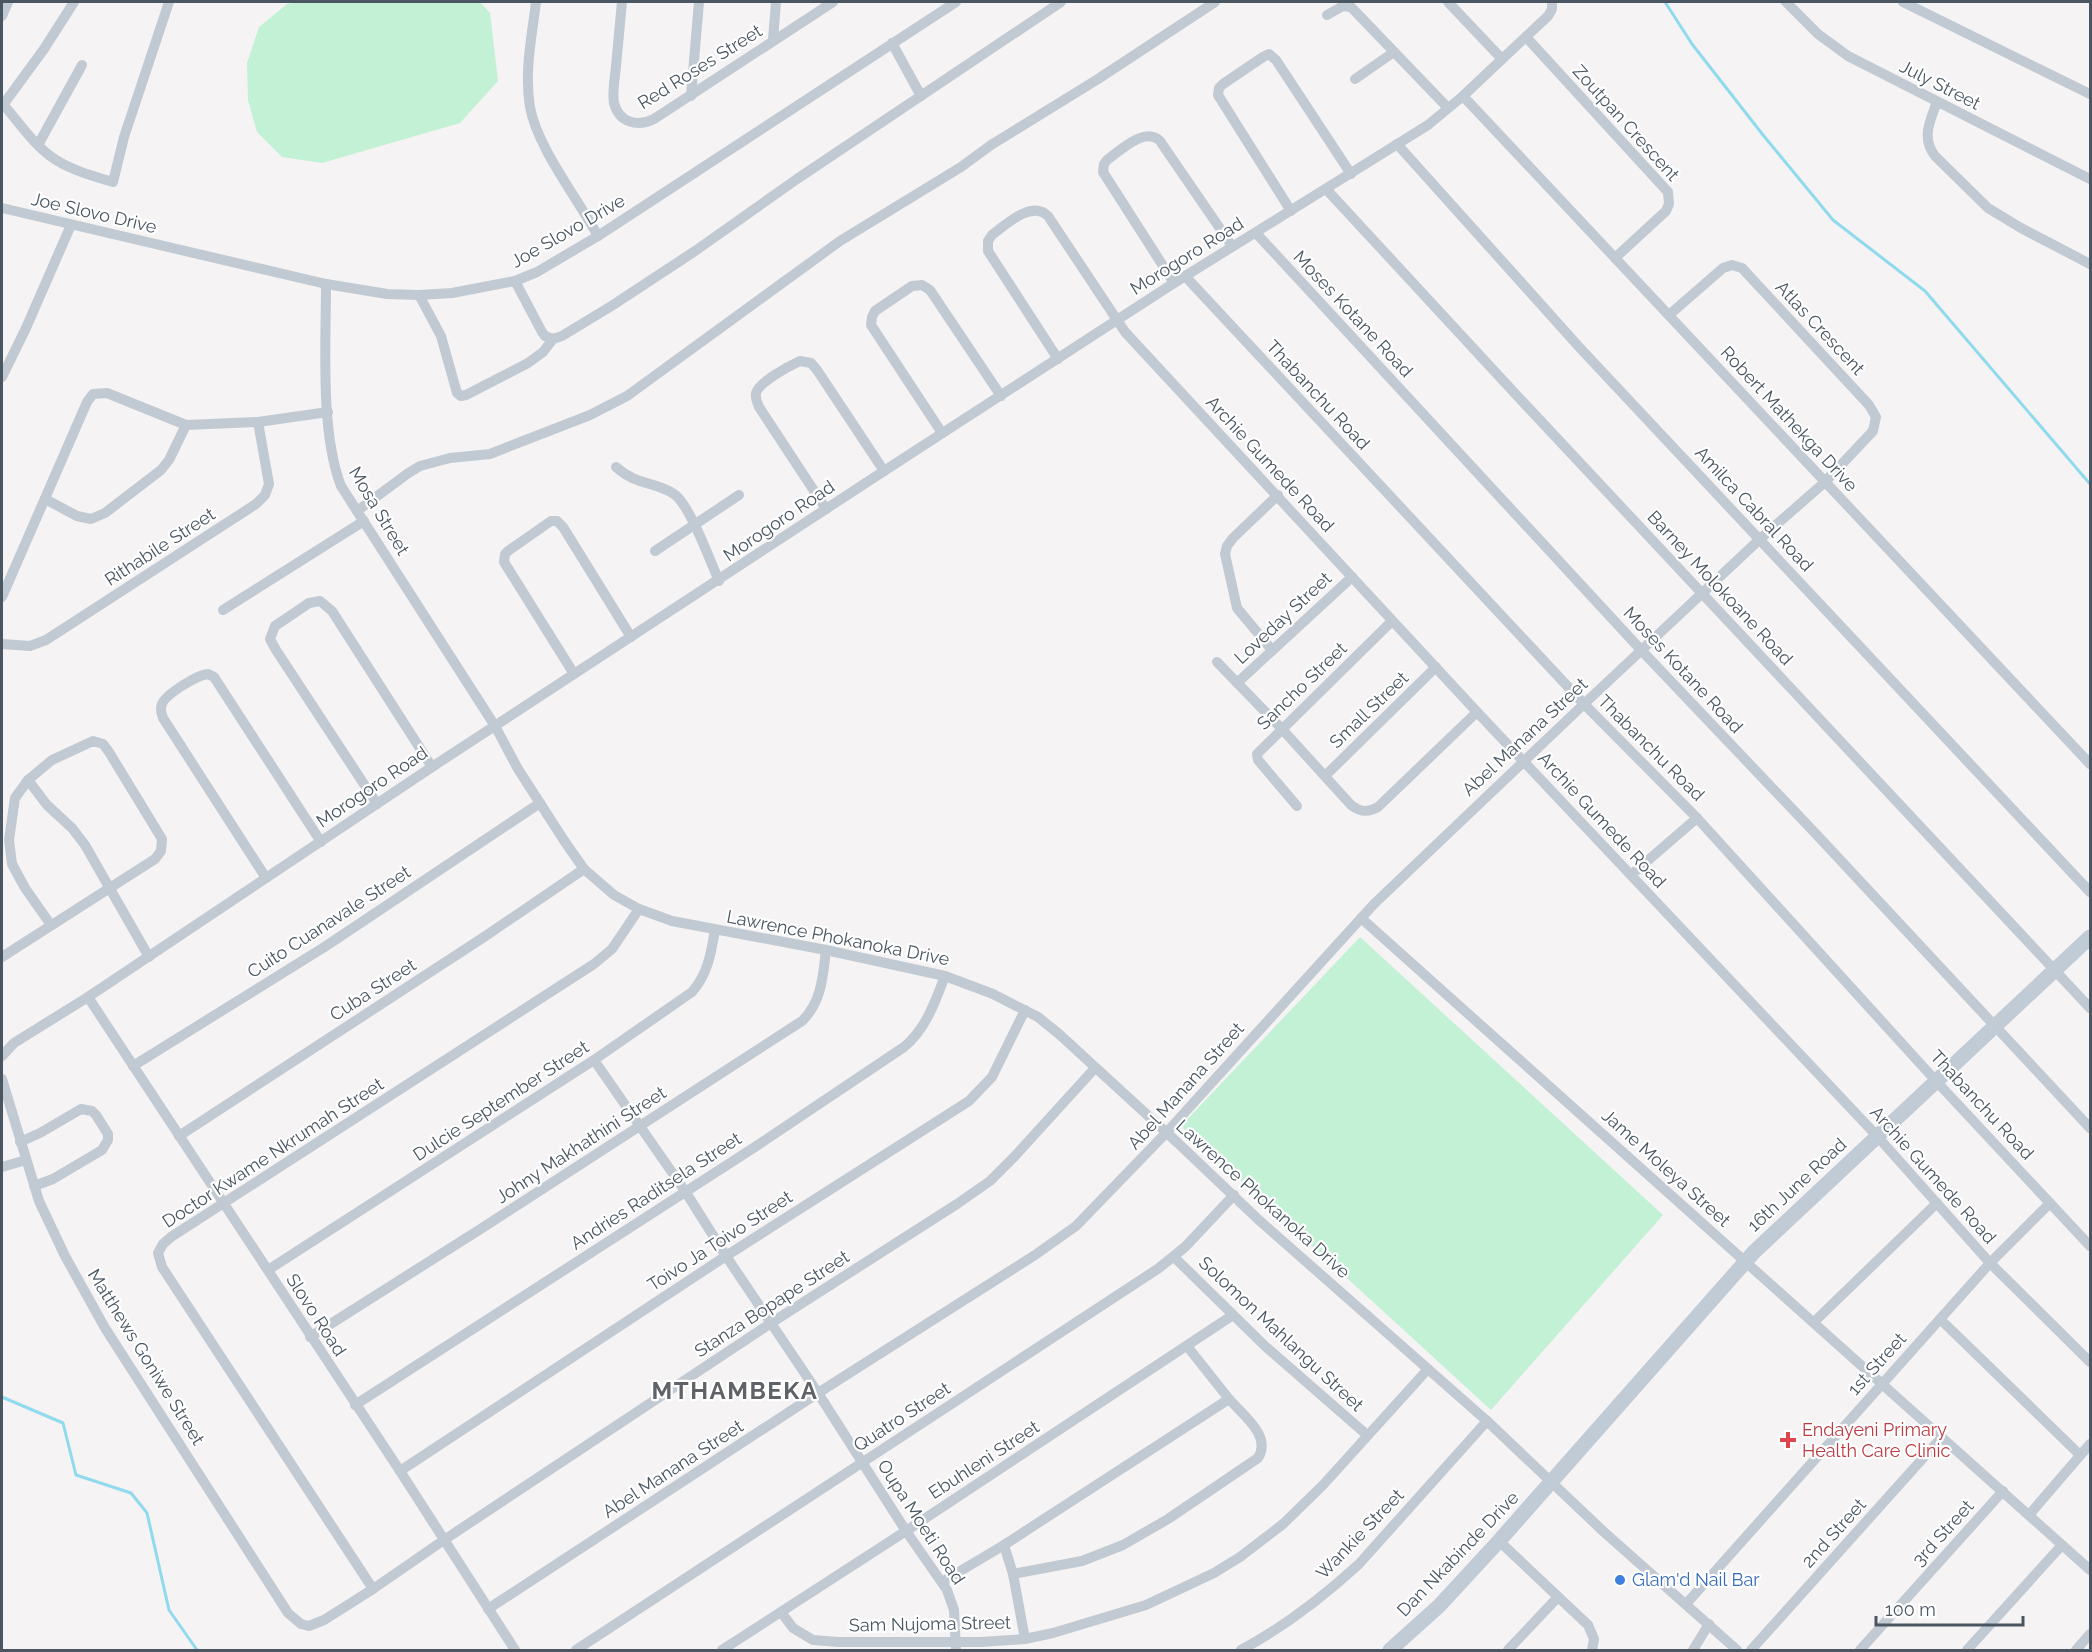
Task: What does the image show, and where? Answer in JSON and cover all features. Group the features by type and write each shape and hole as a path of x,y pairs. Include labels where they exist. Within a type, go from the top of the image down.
{"street":[{"path":"2,16 8,2"},
{"path":"74,2 44,49 2,104 38,145 55,159 75,170 112,182 124,137 169,2"},
{"path":"536,2 528,89 533,119 546,149 598,236"},
{"name":"Red Roses Street","path":"622,2 614,103 617,111 626,121 637,124 644,124 691,96 833,2"},
{"path":"691,96 699,2"},
{"path":"773,40 776,2"},
{"name":"Joe Slovo Drive","path":"2,208 326,284 387,294 418,295 452,292 514,281 537,272 598,236 956,2"},
{"path":"418,295 439,329 458,393 461,396 528,363 543,352 553,339 613,305 1061,2"},
{"path":"357,511 420,466 433,461 483,455 506,448 590,415 627,396 840,241 961,167 991,145 1098,79 1215,2"},
{"path":"1448,2 1501,58"},
{"name":"Morogoro Road","path":"3,1052 432,767 942,433 1232,246 1428,124 1463,96 1526,37 1550,12 1552,2"},
{"name":"July Street","path":"1786,2 1818,34 1837,49 2091,179"},
{"path":"1903,2 2091,94"},
{"path":"1327,15 1344,6 1351,7 1448,108"},
{"name":"Zoutpan Crescent","path":"1526,37 1668,192 1669,204 1666,211 1615,258"},
{"path":"892,43 921,96"},
{"path":"1355,79 1394,52"},
{"path":"1291,211 1218,95 1219,88 1223,84 1263,57 1269,54 1276,60 1351,174"},
{"path":"38,145 82,65"},
{"name":"Robert Mathekga Drive","path":"1463,96 2091,764"},
{"path":"1937,102 1926,136 1927,143 1935,156 1988,208 2021,228 2091,264"},
{"path":"1174,283 1103,172 1107,160 1145,135 1155,136 1160,141 1232,246"},
{"name":"Amilca Cabral Road","path":"1397,144 1580,348 2091,891"},
{"name":"Barney Molokoane Road","path":"1326,189 1702,595 2091,1008"},
{"name":"Archie Gumede Road","path":"1059,359 991,258 987,244 995,232 1030,210 1045,213 1116,321 1392,621 1877,1136 1990,1263 2091,1362"},
{"path":"2,377 71,225"},
{"name":"Moses Kotane Road","path":"1256,233 1642,651 2091,1128"},
{"name":"Atlas Crescent","path":"1670,315 1724,268 1735,266 1745,271 1875,412 1876,423 1873,431 1825,482"},
{"name":"Thabanchu Road","path":"1185,276 1584,704 1697,818 1936,1081 2091,1246"},
{"path":"514,281 542,332 553,339"},
{"name":"Mosa Street","path":"326,284 328,412 336,472 341,486 495,726"},
{"path":"942,433 872,328 871,320 875,311 904,291 919,285 928,288 1001,396"},
{"path":"826,509 759,407 756,399 757,392 764,383 800,361 811,363 884,471"},
{"path":"2,597 87,402 93,394 107,393 186,425 258,422 328,412"},
{"name":"Rithabile Street","path":"2,644 30,646 46,640 256,504 265,495 269,484 258,422"},
{"path":"45,499 84,519 98,517 161,470 169,460 186,425"},
{"path":"616,466 634,480 675,494 681,500 719,581"},
{"name":"Abel Manana Street","path":"488,1609 818,1393 1061,1238 1092,1211 1166,1133 1361,918 1584,704 1760,539 1825,482"},
{"path":"655,551 739,495"},
{"path":"1272,650 1237,608 1225,555 1229,542 1278,495"},
{"path":"224,610 364,521"},
{"path":"574,674 504,562 508,551 551,521 557,521 563,527 631,637"},
{"name":"Loveday Street","path":"1237,683 1352,577"},
{"path":"377,804 270,639 275,626 309,603 320,601 332,611 432,767"},
{"name":"Sancho Street","path":"1297,806 1256,757 1258,752 1392,621"},
{"path":"1216,662 1281,728 1351,805 1361,811 1370,811 1378,807 1477,712"},
{"name":"Small Street","path":"1324,776 1436,667"},
{"path":"266,878 161,714 165,699 197,677 208,674 214,677 321,842"},
{"name":"Lawrence Phokanoka Drive","path":"495,726 540,803 584,869 614,895 639,909 672,921 826,950 945,976 974,985 1025,1010 1048,1025 1260,1221 1486,1421 1604,1532 1737,1650"},
{"path":"2,957 155,859 161,851 162,838 109,752 103,744 93,741 57,757 28,780 15,798 9,851 12,864 51,925"},
{"path":"28,780 47,805 78,836 149,957"},
{"name":"Cuito Cuanavale Street","path":"133,1066 326,946 540,803"},
{"path":"1631,875 1697,818"},
{"name":"Cuba Street","path":"179,1136 584,869"},
{"name":"Doctor Kwame Nkrumah Street","path":"373,1590 159,1260 159,1253 163,1244 599,961 612,949 639,909"},
{"name":"Jame Moleya Street","path":"1361,918 2091,1570"},
{"name":"Dulcie September Street","path":"268,1270 594,1060 692,992 701,982 707,970 715,930"},
{"name":"16th June Road","path":"1552,1482 1746,1261 2091,937"},
{"name":"Johny Makhathini Street","path":"310,1337 794,1027 810,1014 818,999 826,950"},
{"name":"Andries Raditsela Street","path":"355,1405 913,1040 930,1014 945,976"},
{"name":"Slovo Road","path":"88,997 515,1650"},
{"name":"Toivo Ja Toivo Street","path":"400,1472 726,1256 969,1101 992,1077 1025,1010"},
{"name":"Oupa Moeti Road","path":"594,1060 685,1191 906,1531 942,1581 953,1603 956,1646"},
{"name":"Stanza Bopape Street","path":"309,1626 324,1620 373,1590 444,1540 771,1323 990,1181 1095,1068"},
{"name":"Matthews Goniwe Street","path":"2,1078 34,1186 53,1234 105,1328 288,1613 301,1624 309,1626"},
{"path":"20,1142 81,1109 92,1111 108,1134 108,1140 102,1150 54,1179 34,1186"},
{"path":"2,1167 26,1160"},
{"name":"Quatro Street","path":"576,1650 1174,1257 1234,1195"},
{"path":"1814,1322 1936,1203"},
{"name":"1st Street","path":"1686,1604 1990,1263 2050,1203"},
{"name":"Solomon Mahlangu Street","path":"1174,1257 1233,1315 1367,1435"},
{"name":"Ebuhleni Street","path":"722,1650 1233,1315"},
{"path":"1940,1319 2080,1455"},
{"path":"1013,1574 1082,1561 1123,1545 1168,1519 1258,1458 1263,1447 1259,1434 1187,1346"},
{"name":"Sam Nujoma Street","path":"781,1612 793,1628 813,1640 956,1646 1025,1639 1083,1625 1146,1605 1214,1573 1240,1557 1283,1524 1323,1485 1428,1369"},
{"path":"942,1581 1004,1545 1229,1399"},
{"name":"Wankie Street","path":"1240,1650 1295,1617 1337,1585 1378,1544 1486,1421"},
{"name":"2nd Street","path":"1750,1650 1942,1437"},
{"path":"2029,1515 2091,1444"},
{"name":"Dan Nkabinde Drive","path":"1390,1650 1439,1605 1552,1482"},
{"name":"3rd Street","path":"1860,1650 2002,1491"},
{"path":"1499,1541 1592,1632 1594,1639 1592,1650"},
{"path":"1004,1545 1013,1574 1025,1639"},
{"path":"1967,1650 2062,1545"},
{"path":"1508,1650 1558,1597"},
{"path":"1693,1650 1709,1624"},
{"path":"2076,1650 2091,1634"}],"green space":[{"path":"299,2 480,2 490,13 498,81 460,123 322,163 282,157 257,132 248,100 247,63 259,27 287,4"},
{"path":"1360,937 1663,1215 1491,1410 1181,1126"}],"waterway":[{"path":"1665,2 1692,44 1833,220 1925,291 2090,484"},
{"path":"2,1397 63,1423 76,1475 131,1493 147,1513 169,1610 197,1650"}],"place":[{"name":"Endayeni Primary Health Care Clinic","path":"1788,1440"},
{"name":"Glam'd Nail Bar","path":"1620,1580"}],"district":[{"name":"MTHAMBEKA","path":"735,1391"}]}
